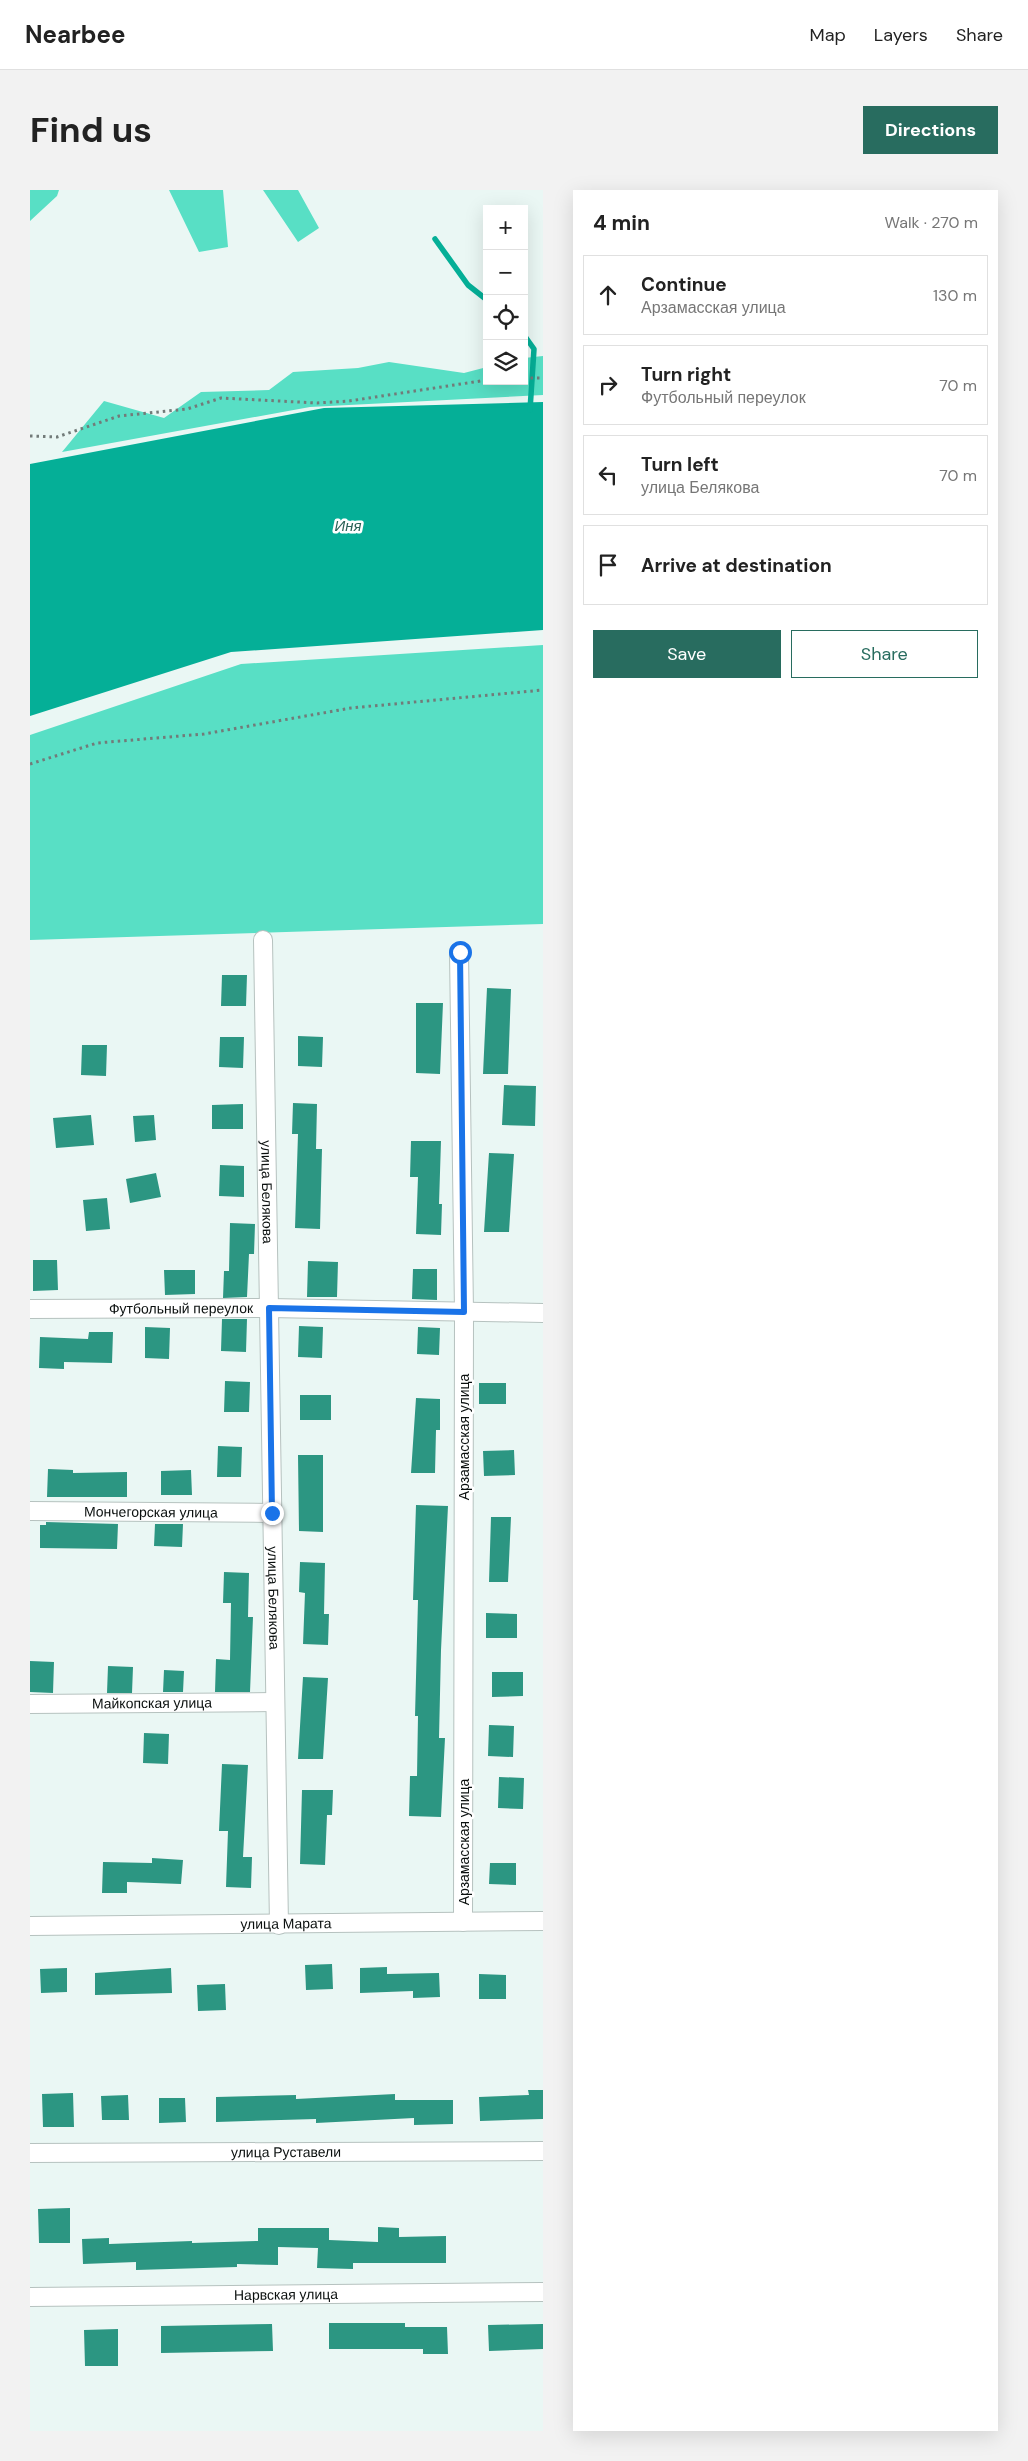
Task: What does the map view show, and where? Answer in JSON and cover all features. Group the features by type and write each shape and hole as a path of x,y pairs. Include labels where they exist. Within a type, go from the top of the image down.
{"street":[{"name":"улица Белякова","path":"263,940 279,1925"},
{"name":"Арзамасская улица","path":"460,952 464,1312 464,1922"},
{"name":"Футбольный переулок","path":"30,1309 269,1308 543,1313"},
{"name":"Мончегорская улица","path":"30,1511 272,1513"},
{"name":"Майкопская улица","path":"30,1704 275,1702"},
{"name":"улица Марата","path":"30,1926 543,1921"},
{"name":"улица Руставели","path":"30,2153 543,2151"},
{"name":"Нарвская улица","path":"30,2297 543,2292"}],"path":[{"path":"528,378 543,378"},
{"path":"30,436 57,437 119,416 187,409 222,398 317,403 349,401 483,381"},
{"path":"30,764 97,743 204,734 351,708 543,690"}],"shaded area":[{"path":"30,190 59,190 57,196 30,221"},
{"path":"169,190 223,190 228,247 199,252"},
{"path":"263,190 298,190 319,228 298,242"},
{"path":"543,356 543,395 310,407 62,452 104,401 164,418 201,392 269,390 293,372 358,368 389,362 464,373 483,368 483,385 528,385 528,358"},
{"path":"543,645 543,924 30,940 30,735 241,664"}],"water":[{"name":"Иня","path":"543,402 543,630 231,652 30,716 30,464 324,408"}],"building":[{"path":"222,975 247,975 246,1006 221,1006"},
{"path":"487,988 511,989 508,1074 483,1074"},
{"path":"416,1003 443,1003 440,1074 416,1073"},
{"path":"298,1036 323,1037 322,1067 298,1066"},
{"path":"220,1037 244,1037 243,1068 219,1067"},
{"path":"82,1045 107,1045 106,1076 81,1075"},
{"path":"504,1085 536,1086 535,1126 502,1125"},
{"path":"293,1103 317,1104 316,1149 322,1149 320,1229 295,1228 298,1134 292,1134"},
{"path":"243,1104 243,1129 212,1129 212,1105"},
{"path":"91,1115 94,1145 56,1148 53,1118"},
{"path":"154,1115 156,1140 135,1142 133,1116"},
{"path":"411,1141 441,1141 439,1204 442,1204 441,1235 416,1234 418,1177 410,1177"},
{"path":"489,1153 514,1154 509,1232 484,1232"},
{"path":"220,1165 244,1166 244,1197 219,1196"},
{"path":"156,1173 161,1197 130,1203 126,1179"},
{"path":"107,1198 110,1229 86,1231 83,1200"},
{"path":"230,1223 255,1224 254,1254 249,1254 247,1297 223,1298 224,1271 229,1271"},
{"path":"33,1260 57,1260 58,1290 33,1291"},
{"path":"308,1261 338,1262 337,1297 307,1297"},
{"path":"413,1269 437,1269 437,1300 412,1299"},
{"path":"164,1270 195,1270 195,1294 165,1295"},
{"path":"222,1319 247,1319 246,1352 221,1351"},
{"path":"299,1326 323,1327 322,1358 298,1357"},
{"path":"145,1327 170,1328 169,1359 145,1358"},
{"path":"418,1327 440,1328 439,1355 417,1354"},
{"path":"89,1332 113,1332 112,1363 64,1362 64,1369 39,1368 40,1337 88,1339"},
{"path":"225,1381 250,1382 249,1412 224,1412"},
{"path":"479,1383 506,1383 506,1404 479,1404"},
{"path":"300,1395 331,1395 331,1420 300,1420"},
{"path":"416,1398 440,1399 440,1430 436,1430 435,1473 411,1473"},
{"path":"218,1446 242,1447 241,1477 217,1477"},
{"path":"514,1450 515,1475 484,1476 483,1451"},
{"path":"298,1455 323,1455 323,1532 299,1531"},
{"path":"48,1469 73,1470 73,1473 127,1472 127,1497 47,1497"},
{"path":"191,1470 192,1495 161,1495 161,1471"},
{"path":"416,1505 448,1506 439,1738 445,1738 441,1817 409,1816 410,1776 417,1776 418,1716 415,1716 418,1600 413,1600"},
{"path":"491,1517 511,1517 508,1582 489,1582"},
{"path":"46,1522 118,1524 117,1549 40,1548 40,1525 46,1525"},
{"path":"155,1524 183,1524 182,1547 154,1546"},
{"path":"300,1562 325,1563 324,1614 329,1614 328,1645 303,1644 305,1593 299,1592"},
{"path":"224,1572 249,1573 248,1617 253,1617 250,1692 215,1692 216,1659 230,1660 231,1603 223,1603"},
{"path":"486,1613 517,1614 517,1638 486,1638"},
{"path":"30,1661 54,1662 53,1693 30,1692"},
{"path":"108,1666 133,1667 132,1693 107,1693"},
{"path":"164,1670 184,1671 183,1692 163,1692"},
{"path":"492,1672 523,1672 523,1696 492,1697"},
{"path":"303,1677 328,1678 323,1759 298,1759"},
{"path":"489,1725 514,1726 513,1757 488,1756"},
{"path":"144,1733 169,1734 168,1764 143,1763"},
{"path":"222,1764 248,1765 243,1857 252,1857 251,1888 226,1887 228,1831 219,1831"},
{"path":"499,1777 524,1778 523,1809 498,1808"},
{"path":"302,1790 333,1790 332,1815 327,1815 325,1865 300,1864"},
{"path":"152,1858 183,1860 181,1884 127,1882 127,1893 102,1893 103,1862 152,1863"},
{"path":"490,1863 516,1863 516,1885 489,1884"},
{"path":"332,1964 333,1989 306,1990 305,1965"},
{"path":"387,1967 387,1974 439,1973 440,1997 413,1998 413,1991 360,1993 360,1968"},
{"path":"67,1968 67,1992 41,1993 40,1969"},
{"path":"171,1968 172,1993 95,1995 95,1973"},
{"path":"479,1974 506,1975 506,1999 479,1999"},
{"path":"225,1984 226,2010 198,2011 197,1985"},
{"path":"528,2090 543,2090 543,2119 480,2121 479,2097 529,2095"},
{"path":"73,2093 74,2127 43,2127 42,2094"},
{"path":"395,2094 395,2100 453,2100 453,2124 414,2125 414,2118 316,2123 316,2119 216,2122 216,2097 296,2095 296,2099"},
{"path":"128,2095 129,2120 102,2120 101,2096"},
{"path":"159,2098 185,2098 186,2122 159,2123"},
{"path":"70,2208 70,2243 39,2243 38,2209"},
{"path":"378,2227 399,2228 399,2237 446,2236 446,2263 353,2263 353,2269 317,2268 318,2248 278,2247 278,2265 237,2264 237,2267 136,2270 136,2262 83,2264 82,2239 109,2238 109,2244 258,2241 258,2228 329,2228 329,2240 378,2242"},
{"path":"329,2323 405,2323 405,2327 447,2327 448,2354 423,2354 423,2349 329,2349"},
{"path":"272,2324 273,2351 161,2353 161,2326"},
{"path":"543,2324 543,2349 489,2351 488,2325"},
{"path":"118,2329 118,2366 85,2366 84,2330"}],"waterway":[{"path":"435,239 468,285 483,297"},
{"path":"528,340 534,349 530,410"}],"route":[{"path":"272,1513 269,1308 464,1312 460,952"}]}
